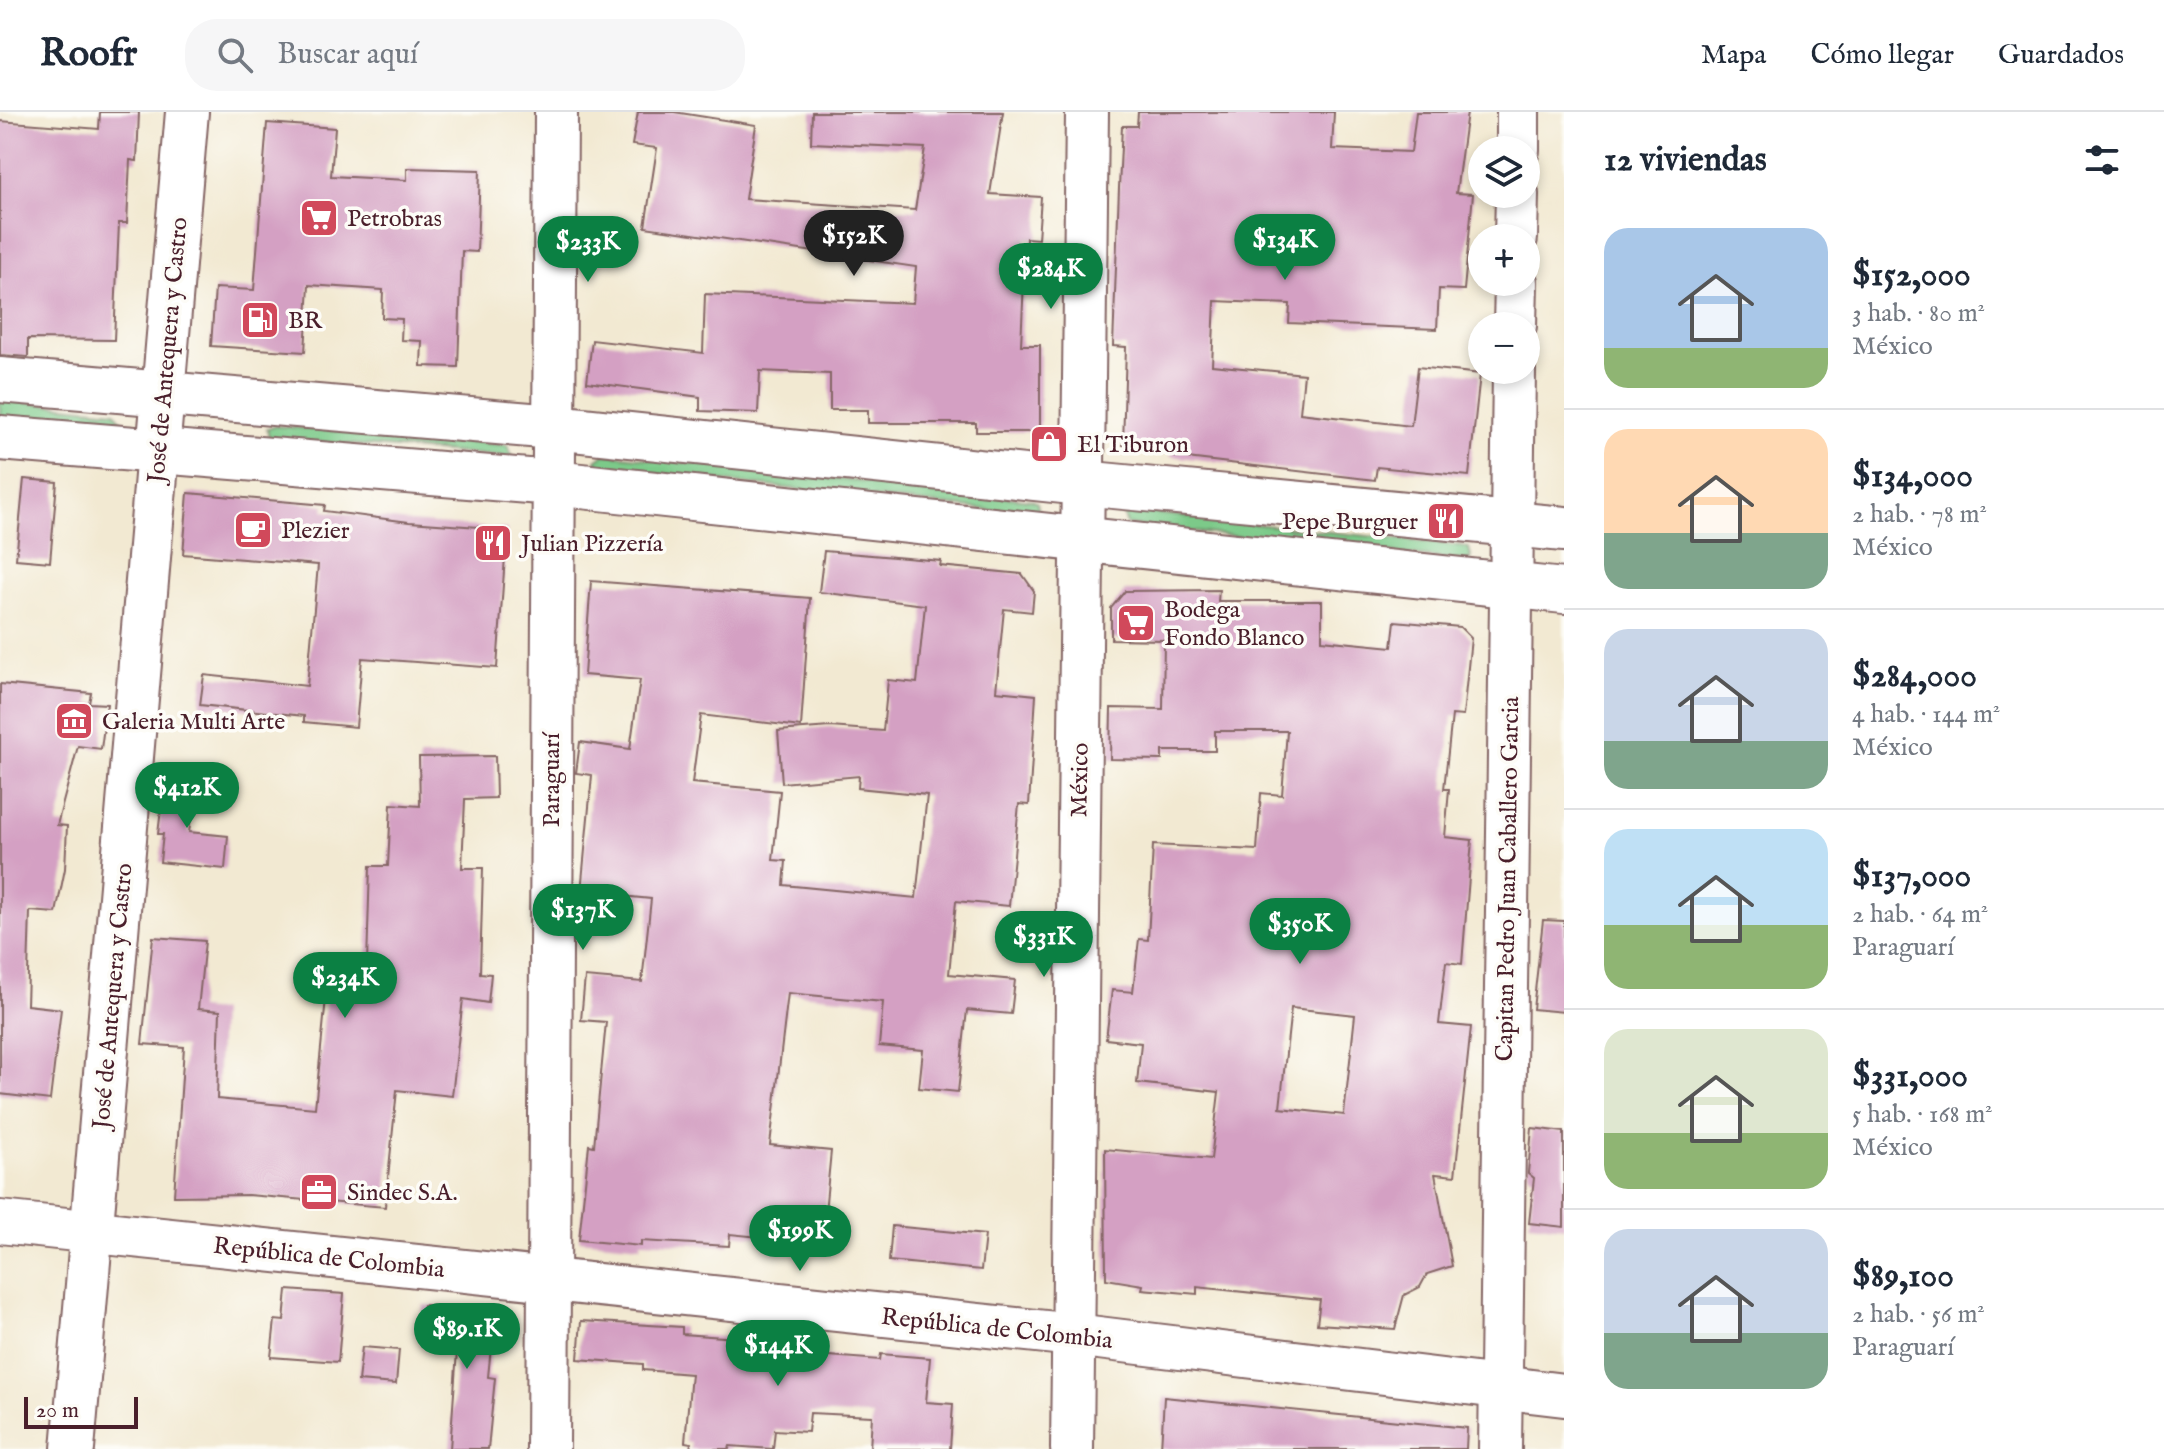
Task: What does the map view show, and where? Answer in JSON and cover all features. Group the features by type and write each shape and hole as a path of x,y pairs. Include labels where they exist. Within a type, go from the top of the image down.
{"main road":[{"path":"0,380 554,427 1082,483 1564,529"},
{"path":"0,438 553,483 1564,591"}],"street":[{"name":"José de Antequera y Castro","path":"73,1449 187,112"},
{"name":"Paraguarí","path":"548,1449 556,112"},
{"name":"México","path":"1072,1449 1087,112"},
{"path":"1518,112 1518,136"},
{"name":"Capitan Pedro Juan Caballero Garcia","path":"1500,1449 1514,384"},
{"name":"República de Colombia","path":"0,1222 1074,1335 1564,1395"}],"green space":[{"path":"0,400 115,411 121,421 114,427 0,417"},
{"path":"276,426 507,445 513,457 269,438 267,429"},
{"path":"604,454 1032,500 1037,503 1039,512 1035,515 599,468 596,460"},
{"path":"1133,511 1462,546 1469,548 1471,557 1468,561 1127,525 1124,515"}],"building":[{"path":"100,112 139,112 137,161 130,160 127,223 119,223 114,340 28,339 28,357 0,355 0,121 99,129"},
{"path":"638,112 674,112 756,125 745,199 915,210 925,148 811,143 812,112 1003,112 990,194 1041,197 1038,239 1026,238 1021,345 1040,345 1040,432 976,432 976,423 868,423 868,410 830,410 830,374 760,371 758,413 700,411 700,397 587,382 592,340 703,353 705,294 913,303 916,267 645,227 657,148 632,145"},
{"path":"1138,112 1334,112 1332,149 1411,152 1416,112 1467,112 1456,193 1468,194 1468,208 1472,208 1464,290 1439,289 1437,329 1289,323 1290,304 1215,301 1212,365 1304,374 1300,413 1411,426 1418,367 1468,373 1468,384 1479,384 1469,476 1377,467 1375,480 1170,456 1171,447 1123,445 1126,347 1113,346 1119,188 1122,126 1137,126"},
{"path":"267,123 335,128 331,176 407,180 407,168 480,170 477,252 462,251 458,367 421,366 422,341 401,340 402,319 382,318 383,290 309,285 305,352 211,346 215,288 254,290"},
{"path":"24,479 57,482 50,562 16,559"},
{"path":"188,493 325,505 324,511 409,522 507,529 497,668 362,658 356,727 304,722 304,716 200,705 204,675 307,686 318,565 183,554"},
{"path":"824,551 941,561 940,566 1022,574 1034,591 1032,612 1004,609 996,691 1036,695 1029,805 1019,804 1009,906 956,901 949,974 1015,980 1011,1014 967,1010 958,1092 919,1088 923,1050 879,1046 883,1002 788,993 770,1145 831,1151 822,1243 730,1234 729,1246 641,1241 641,1246 579,1240 589,1145 594,1146 606,1022 581,1020 585,977 642,982 651,899 581,892 592,775 576,773 580,742 630,749 640,680 584,675 591,581 810,598 801,727 701,715 692,783 780,791 773,860 786,861 784,885 916,898 927,795 858,788 859,776 782,783 778,731 830,727 883,731 888,680 917,683 925,605 819,592"},
{"path":"1219,590 1218,601 1322,601 1322,640 1392,647 1395,621 1460,627 1471,638 1463,716 1452,715 1444,789 1449,789 1445,837 1472,840 1462,964 1446,962 1439,1024 1471,1027 1455,1176 1435,1174 1452,1266 1427,1274 1420,1287 1404,1295 1395,1329 1317,1324 1320,1300 1197,1287 1197,1294 1142,1289 1143,1285 1106,1279 1105,1149 1211,1159 1219,1092 1137,1083 1141,1043 1106,1039 1112,990 1133,992 1139,939 1148,940 1153,845 1257,850 1261,793 1282,795 1287,731 1215,731 1215,751 1162,751 1162,760 1110,759 1111,708 1163,709 1164,640 1111,639 1111,608 1125,591","holes":["1291,1008 1355,1015 1344,1115 1280,1108"]},
{"path":"0,684 91,693 89,703 107,704 101,749 78,746 57,825 67,826 65,869 56,913 30,911 27,1005 61,1009 50,1100 0,1094"},
{"path":"495,756 496,798 465,799 462,868 483,868 480,973 491,974 488,1003 463,999 452,1096 397,1090 385,1207 248,1195 174,1196 184,1047 142,1044 153,937 205,941 198,1009 220,1011 217,1099 315,1108 328,978 344,980 345,961 367,964 370,866 388,866 391,804 420,806 419,757"},
{"path":"165,777 196,781 189,832 228,836 225,869 160,862 163,834 158,834"},
{"path":"1543,920 1564,921 1564,1012 1533,1009"},
{"path":"1532,1128 1564,1132 1564,1227 1529,1223 1534,1178 1528,1173"},
{"path":"892,1226 985,1235 981,1270 889,1261"},
{"path":"287,1290 344,1294 338,1362 271,1357 275,1320 284,1321"},
{"path":"423,1305 491,1310 491,1318 494,1318 488,1377 495,1378 488,1449 450,1449 458,1337 420,1334"},
{"path":"581,1321 682,1327 682,1334 737,1338 736,1349 880,1360 881,1354 930,1358 926,1402 953,1404 950,1449 870,1449 872,1416 810,1413 808,1432 775,1430 773,1449 730,1446 729,1449 690,1449 691,1443 685,1442 691,1374 643,1370 643,1364 578,1359"},
{"path":"362,1347 399,1350 396,1384 358,1381"},
{"path":"1164,1397 1467,1428 1466,1449 1161,1449"}],"place":[{"name":"Petrobras","path":"319,218"},
{"name":"BR","path":"260,320"},
{"name":"El Tiburon","path":"1049,444"},
{"name":"Pepe Burguer","path":"1446,521"},
{"name":"Plezier","path":"253,530"},
{"name":"Julian Pizzería","path":"493,543"},
{"name":"Bodega Fondo Blanco","path":"1136,623"},
{"name":"Galeria Multi Arte","path":"74,721"},
{"name":"Sindec S.A.","path":"319,1192"}]}
